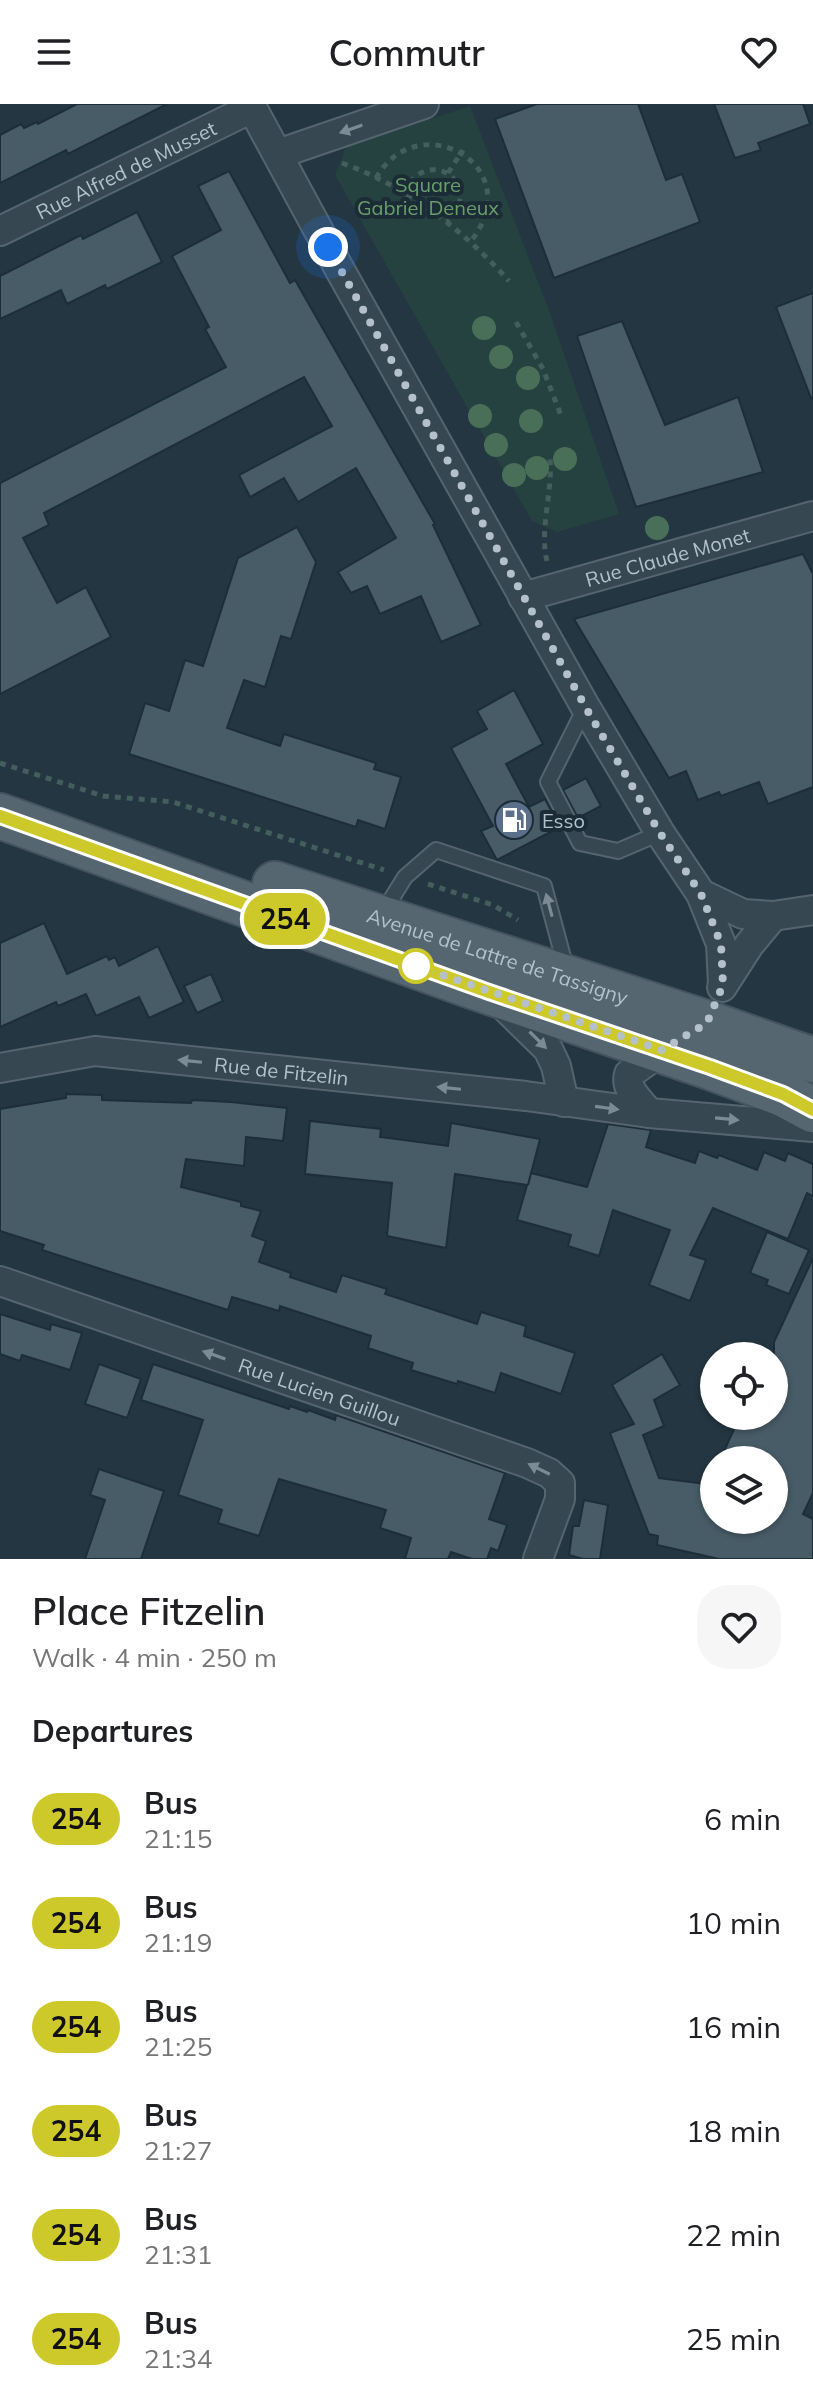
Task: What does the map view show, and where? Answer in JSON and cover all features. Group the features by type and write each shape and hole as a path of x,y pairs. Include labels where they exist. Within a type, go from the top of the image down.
{"main road":[{"name":"Avenue de Lattre de Tassigny","path":"0,792 569,980 715,1004 813,1060"},
{"name":"Avenue de Lattre de Tassigny","path":"0,816 489,992 710,1067 783,1094 813,1110"}],"street":[{"path":"278,154 424,104"},
{"path":"251,106 586,708 660,833 701,894 721,944 710,1067"},
{"name":"Rue Alfred de Musset","path":"0,231 251,106"},
{"name":"Rue Claude Monet","path":"523,597 813,516"},
{"path":"701,894 743,914 773,916 813,910"},
{"path":"649,1113 628,1086 629,1074 715,1004 749,945 773,916"},
{"path":"489,992 548,1049 556,1066 564,1102"},
{"name":"Rue de Fitzelin","path":"0,1068 95,1051 649,1113 813,1127"},
{"name":"Rue Lucien Guillou","path":"0,1281 549,1473 560,1483 560,1499 538,1559"}],"lane":[{"path":"586,708 548,782 580,843 618,851 660,833"},
{"path":"379,919 405,877 436,850 544,886 569,980"}],"path":[{"path":"376,178 394,155 410,145 437,142 463,150 477,163 486,180 489,199 486,218 471,241"},
{"path":"448,173 463,150"},
{"path":"340,162 404,193 447,222 471,241 509,281"},
{"path":"404,193 414,176 421,171 430,169 448,173 455,179 461,197 459,206 447,222"},
{"path":"516,322 543,369 562,418"},
{"path":"550,459 550,496 544,526 545,554 555,588"}],"green space":[{"name":"Square Gabriel Deneux","path":"470,106 550,313 619,514 557,532 532,521 335,175 346,147"}],"building":[{"path":"77,104 167,104 68,154 66,150 0,183 0,135 21,124 24,128 38,124"},
{"path":"537,104 638,104 666,180 682,174 700,222 554,278 495,119"},
{"path":"714,104 803,104 810,124 758,143 761,150 735,158"},
{"path":"229,171 290,283 295,280 435,524 481,625 441,642 421,596 380,614 367,586 351,593 338,572 396,538 356,468 298,502 284,478 250,497 239,475 332,426 304,377 44,513 49,525 23,538 57,603 86,587 111,637 0,694 0,483 226,367 172,256 221,230 198,186"},
{"path":"137,212 162,262 107,289 105,285 67,304 61,290 0,319 0,276 81,235 83,239"},
{"path":"813,293 813,397 811,398 776,307"},
{"path":"622,321 665,425 738,397 763,472 636,507 577,336"},
{"path":"297,527 316,562 291,639 281,636 265,687 244,680 227,728 280,746 284,734 376,763 374,769 401,777 385,829 358,820 356,827 129,754 145,703 169,711 185,660 203,666 238,558"},
{"path":"803,554 813,574 813,787 768,804 759,782 721,796 719,792 698,800 686,771 669,778 574,619"},
{"path":"514,690 543,744 506,764 529,807 545,799 560,827 497,860 481,831 493,826 451,748 487,729 477,711"},
{"path":"586,778 601,806 578,818 563,790"},
{"path":"44,923 67,974 107,956 109,960 115,957 119,966 158,946 184,1002 149,1018 139,997 96,1016 86,994 58,1006 56,1002 0,1027 0,943"},
{"path":"211,974 223,1001 197,1013 184,986"},
{"path":"66,1094 102,1095 102,1100 191,1103 192,1100 287,1108 283,1141 246,1137 244,1166 186,1159 181,1187 241,1202 241,1206 261,1211 252,1236 266,1241 259,1262 291,1273 290,1277 336,1292 342,1275 387,1289 385,1294 477,1324 481,1312 526,1326 524,1336 575,1353 561,1394 501,1373 495,1393 458,1381 457,1384 411,1370 413,1363 368,1348 371,1336 280,1306 279,1311 232,1297 228,1310 42,1250 44,1245 0,1231 0,1109 66,1098"},
{"path":"310,1121 381,1129 380,1137 448,1146 451,1123 540,1139 531,1173 587,1187 608,1124 651,1130 646,1147 695,1163 699,1151 717,1158 719,1155 757,1170 764,1152 785,1161 788,1153 813,1164 813,1196 807,1193 788,1239 713,1208 690,1255 706,1260 690,1301 649,1285 670,1230 613,1210 599,1256 568,1246 571,1235 517,1220 527,1185 455,1174 446,1248 387,1236 392,1183 305,1174"},
{"path":"767,1232 809,1250 789,1294 766,1285 768,1280 750,1273"},
{"path":"813,1258 813,1493 803,1514 813,1519 813,1559 719,1559 657,1545 658,1536 649,1534 610,1433 634,1424 612,1385 662,1354 680,1385 654,1400 664,1426 643,1435 659,1478 700,1483 700,1534 788,1534 788,1446 726,1446 734,1430 788,1430 788,1342 774,1342"},
{"path":"0,1314 50,1330 51,1324 82,1333 70,1370 22,1355 20,1361 0,1354"},
{"path":"99,1364 141,1379 127,1418 85,1404"},
{"path":"153,1364 289,1409 290,1406 308,1410 335,1420 336,1415 505,1473 489,1519 507,1525 498,1551 491,1548 487,1559 472,1559 451,1552 448,1559 405,1559 411,1538 380,1528 386,1510 279,1479 259,1536 218,1523 222,1510 178,1495 203,1420 141,1400"},
{"path":"99,1469 164,1491 141,1559 85,1559 105,1500 90,1495"},
{"path":"584,1500 608,1505 600,1559 569,1555 573,1526 579,1526"}],"bus line":[{"name":"254","path":"0,816 489,992 710,1067 783,1094 813,1110"}],"place":[{"name":"Esso","path":"514,820"}],"route":[{"path":"328,247 586,708 660,833 701,894 721,944 723,985 707,1023 662,1050 410,964 416,966"}]}
